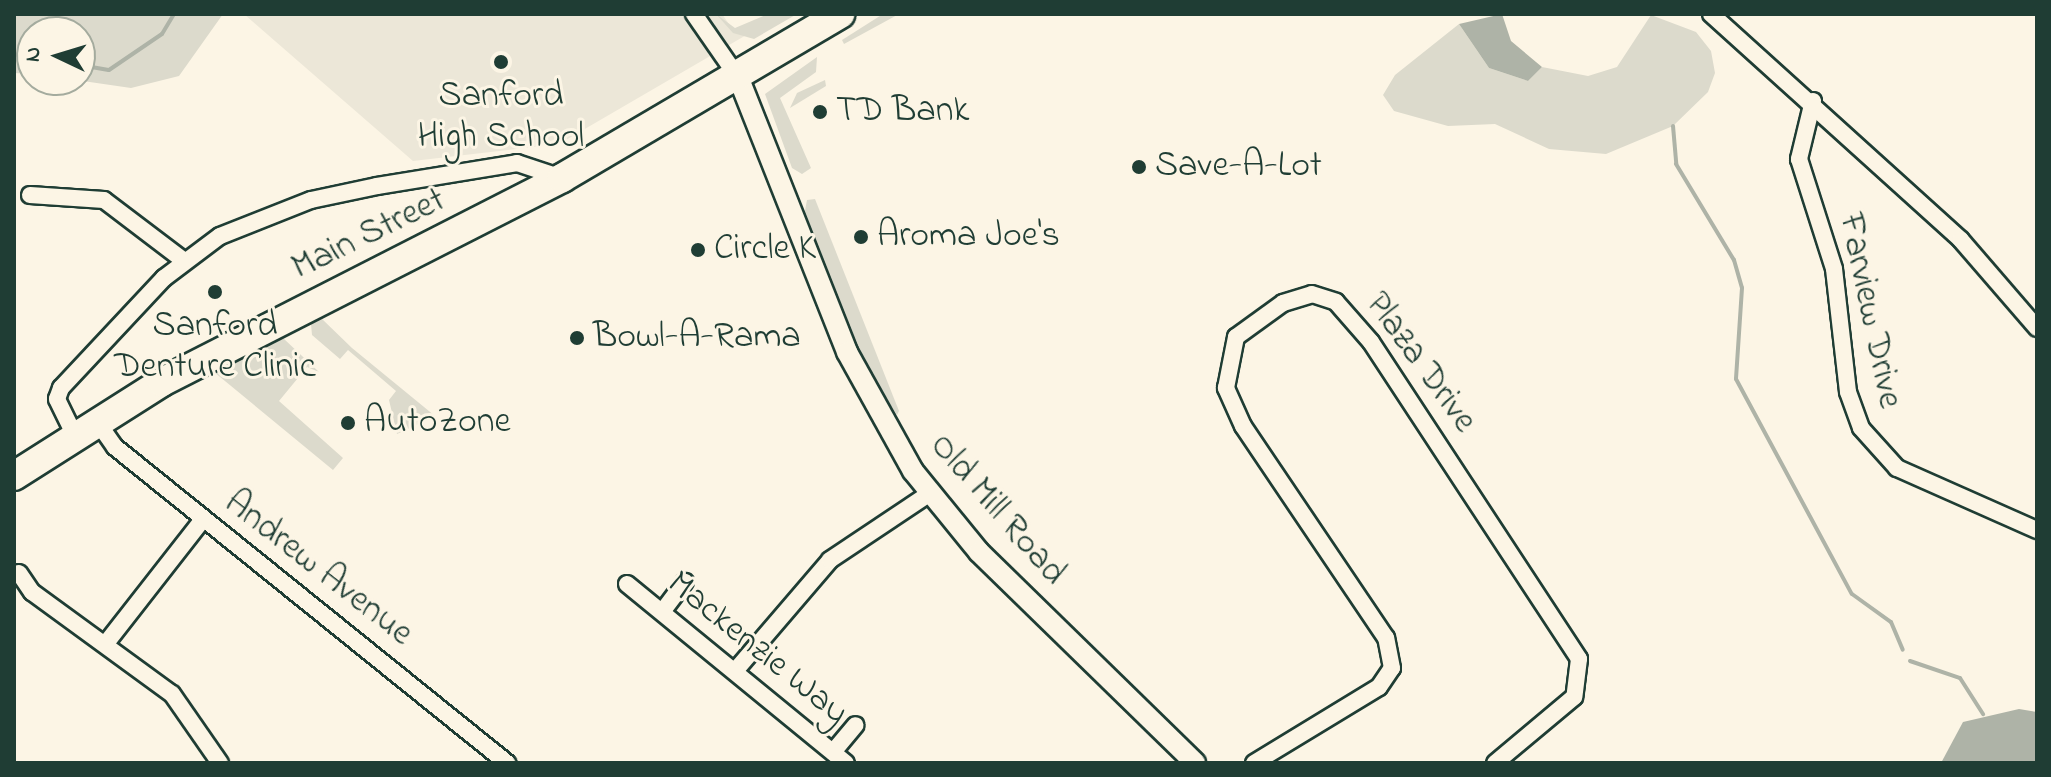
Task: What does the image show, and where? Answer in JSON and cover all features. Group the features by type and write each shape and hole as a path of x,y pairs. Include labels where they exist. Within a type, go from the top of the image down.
{"highway":[{"name":"Main Street","path":"14,476 85,427 562,178 739,79 840,14"}],"street":[{"path":"694,14 739,79"},
{"name":"Farview Drive","path":"1711,14 1813,101 1961,240 2037,328"},
{"name":"Old Mill Road","path":"739,79 852,362 930,493 1195,763"},
{"name":"Farview Drive","path":"1813,101 1799,159 1834,269 1848,392 1861,428 1897,468 2037,530"},
{"name":"Andrew Avenue","path":"507,763 333,616 85,427 57,399 61,388 183,260 264,215 324,198 517,163 562,178"},
{"path":"30,195 104,200 183,260"},
{"name":"Plaza Drive","path":"1254,763 1379,687 1392,668 1386,638 1243,426 1226,388 1236,337 1283,303 1312,294 1336,302 1371,342 1579,659 1574,697 1495,763"},
{"path":"735,671 830,560 930,493"},
{"path":"107,642 203,519"},
{"path":"19,573 32,592 107,642 172,694 220,763"},
{"path":"662,612 685,582"},
{"name":"Mackenzie Way","path":"627,584 840,758"},
{"path":"840,758 856,725"}],"shaded area":[{"path":"14,14 223,14 179,76 131,88 96,83 96,16 16,16 14,73"},
{"name":"Sanford High School","path":"244,14 722,14 733,30 748,34 559,144 413,161"},
{"path":"716,14 735,28 768,14 797,14 754,39 733,33"},
{"path":"883,14 899,14 844,44 842,40"},
{"path":"1502,14 1511,41 1542,67 1528,81 1489,68 1459,24"},
{"path":"1651,15 1696,32 1711,51 1715,73 1708,92 1673,126 1606,154 1549,149 1495,124 1448,126 1394,111 1383,95 1395,75 1459,24 1489,68 1528,81 1542,67 1588,76 1617,67"},
{"path":"817,57 816,72 780,98 811,168 802,174 792,168 765,94"},
{"path":"825,80 826,86 790,108 797,93"},
{"path":"815,199 899,411 897,415 852,344 804,216 807,200"},
{"path":"322,319 352,348 435,416 397,434 389,400 396,391 348,350 340,359 312,335 311,324"},
{"path":"283,338 319,372 307,367 279,401 343,458 333,470 214,372"},
{"path":"2019,709 2037,712 2037,763 1941,763 1963,722"}],"waterway":[{"path":"96,68 109,70 162,34 174,14"},
{"path":"1673,126 1676,164 1734,260 1742,288 1736,379 1852,594 1891,622 1903,650"},
{"path":"1910,661 1960,678 1983,714"}],"place":[{"name":"Sanford High School","path":"501,62"},
{"name":"TD Bank","path":"820,112"},
{"name":"Save-A-Lot","path":"1139,167"},
{"name":"Aroma Joe's","path":"861,237"},
{"name":"Circle K","path":"698,250"},
{"name":"Sanford Denture Clinic","path":"215,292"},
{"name":"Bowl-A-Rama","path":"577,338"},
{"name":"AutoZone","path":"348,423"}]}
